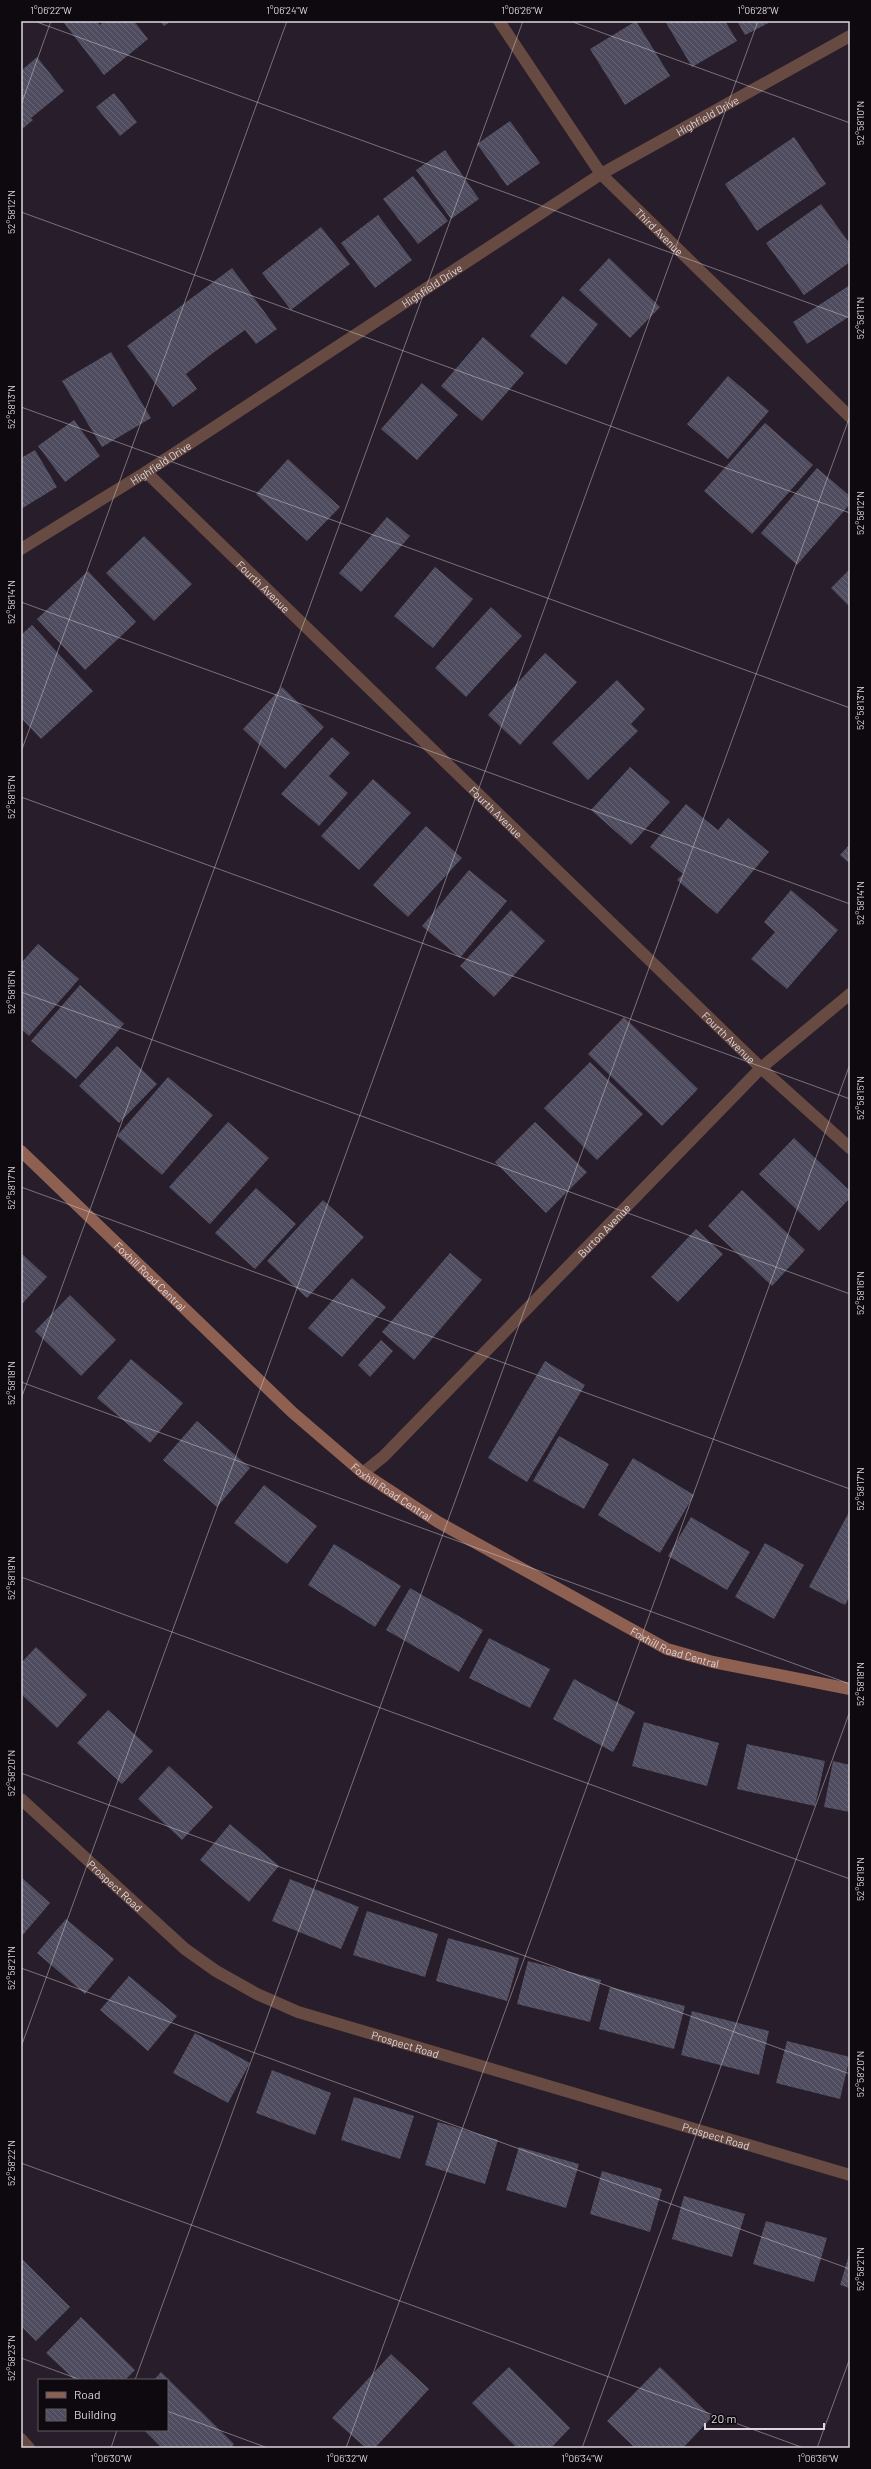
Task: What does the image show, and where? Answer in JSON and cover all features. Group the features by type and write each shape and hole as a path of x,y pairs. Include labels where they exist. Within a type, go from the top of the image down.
{"street":[{"name":"Third Avenue","path":"499,21 601,174 850,417"},
{"name":"Highfield Drive","path":"21,549 146,472 601,174 850,36"},
{"name":"Fourth Avenue","path":"146,472 761,1068 850,1148"},
{"name":"Burton Avenue","path":"363,1473 384,1456 761,1068 850,994"},
{"name":"Foxhill Road Central","path":"21,1151 176,1303 292,1412 363,1473 438,1522 667,1649 713,1662 850,1689"},
{"name":"Prospect Road","path":"21,1798 185,1949 216,1971 257,1994 298,2012 850,2175"},
{"path":"21,2439 29,2448"}],"building":[{"path":"68,21 97,21 100,25 104,21 134,21 148,39 104,75 64,23"},
{"path":"160,21 171,21 164,26"},
{"path":"636,21 670,76 625,105 590,49"},
{"path":"665,21 725,21 737,41 692,67"},
{"path":"737,21 772,21 745,35"},
{"path":"37,57 64,91 31,118 33,120 21,130 21,71"},
{"path":"114,93 137,122 120,136 96,107"},
{"path":"510,121 540,163 507,186 477,144"},
{"path":"794,137 826,184 757,231 725,184"},
{"path":"445,150 479,199 451,219 416,170"},
{"path":"413,176 448,221 418,244 383,199"},
{"path":"821,204 850,244 850,262 804,295 766,243"},
{"path":"378,215 412,260 375,288 341,243"},
{"path":"321,227 350,264 291,310 262,273"},
{"path":"609,258 660,307 630,338 579,290"},
{"path":"232,268 277,329 256,344 245,330 213,353 186,374 197,389 173,407 127,346"},
{"path":"850,285 850,316 807,344 793,322"},
{"path":"563,296 598,324 566,365 530,336"},
{"path":"483,337 524,373 482,421 441,386"},
{"path":"111,352 151,418 102,447 62,381"},
{"path":"728,376 769,411 728,459 687,424"},
{"path":"422,383 458,415 417,460 381,429"},
{"path":"74,420 100,456 65,482 38,446"},
{"path":"765,423 813,465 752,534 704,491"},
{"path":"35,450 57,487 21,509 21,458"},
{"path":"288,459 340,507 307,541 256,494"},
{"path":"817,468 850,496 850,504 797,565 761,533"},
{"path":"387,517 410,536 361,592 339,573"},
{"path":"144,536 192,584 154,621 106,573"},
{"path":"435,567 473,599 433,648 394,616"},
{"path":"850,569 850,607 831,588"},
{"path":"88,571 136,622 85,670 37,619"},
{"path":"491,607 522,636 466,697 435,668"},
{"path":"32,625 93,691 41,739 21,718 21,635"},
{"path":"545,653 577,682 520,745 488,715"},
{"path":"617,680 645,709 631,724 638,731 588,780 552,743"},
{"path":"282,687 324,727 285,769 243,729"},
{"path":"332,737 350,753 329,776 348,793 319,826 281,794"},
{"path":"630,767 670,802 631,845 591,810"},
{"path":"373,779 411,813 359,870 321,836"},
{"path":"686,804 718,830 728,818 769,852 717,914 677,880 683,874 650,847"},
{"path":"426,826 462,858 408,917 373,885"},
{"path":"850,844 850,864 840,855"},
{"path":"469,870 507,901 460,958 422,926"},
{"path":"791,890 838,930 787,989 751,959 775,932 764,922"},
{"path":"511,910 545,941 494,997 460,966"},
{"path":"38,944 79,979 29,1036 21,1029 21,963"},
{"path":"80,985 124,1024 76,1079 31,1041"},
{"path":"624,1017 698,1089 662,1126 588,1054"},
{"path":"117,1046 157,1084 119,1123 79,1086"},
{"path":"590,1062 643,1114 597,1160 544,1108"},
{"path":"168,1077 213,1115 162,1175 117,1136"},
{"path":"228,1122 269,1158 210,1224 169,1187"},
{"path":"535,1122 587,1172 546,1213 495,1162"},
{"path":"794,1138 850,1191 850,1198 819,1231 759,1174"},
{"path":"256,1188 296,1224 255,1269 215,1233"},
{"path":"742,1190 805,1250 772,1286 708,1226"},
{"path":"323,1200 364,1237 307,1298 267,1261"},
{"path":"696,1229 723,1254 678,1302 651,1277"},
{"path":"21,1253 47,1277 21,1305"},
{"path":"450,1253 482,1280 414,1360 382,1332"},
{"path":"352,1278 386,1307 342,1357 308,1328"},
{"path":"70,1295 116,1340 81,1376 35,1331"},
{"path":"381,1340 393,1351 370,1377 358,1365"},
{"path":"131,1359 183,1403 150,1443 97,1398"},
{"path":"545,1361 585,1385 527,1482 488,1458"},
{"path":"197,1421 250,1468 217,1507 163,1460"},
{"path":"559,1436 609,1464 584,1509 533,1481"},
{"path":"633,1458 694,1495 660,1553 598,1515"},
{"path":"264,1485 317,1526 287,1564 234,1523"},
{"path":"849,1512 850,1596 845,1605 809,1587"},
{"path":"691,1517 750,1552 727,1590 668,1556"},
{"path":"765,1543 804,1565 774,1619 735,1597"},
{"path":"334,1544 401,1586 375,1627 308,1585"},
{"path":"410,1588 483,1630 459,1672 386,1630"},
{"path":"489,1638 550,1669 530,1708 469,1678"},
{"path":"36,1647 87,1695 57,1728 21,1694 21,1663"},
{"path":"574,1679 635,1712 613,1752 553,1719"},
{"path":"108,1710 153,1751 122,1784 77,1743"},
{"path":"644,1722 719,1743 707,1786 632,1766"},
{"path":"747,1744 825,1761 815,1806 737,1789"},
{"path":"833,1761 850,1765 850,1812 824,1807"},
{"path":"169,1766 213,1807 182,1840 138,1799"},
{"path":"230,1824 279,1866 249,1902 200,1860"},
{"path":"21,1877 50,1903 21,1937"},
{"path":"290,1879 359,1907 341,1949 272,1921"},
{"path":"367,1911 438,1934 425,1977 353,1955"},
{"path":"66,1919 114,1959 85,1994 37,1953"},
{"path":"448,1938 519,1958 507,2001 436,1981"},
{"path":"528,1961 601,1980 590,2022 517,2004"},
{"path":"129,1976 177,2016 148,2051 100,2010"},
{"path":"610,1987 685,2006 674,2049 599,2029"},
{"path":"692,2011 769,2031 759,2075 681,2055"},
{"path":"195,2033 250,2063 228,2103 173,2073"},
{"path":"787,2041 850,2057 840,2099 776,2083"},
{"path":"272,2070 331,2093 315,2135 256,2113"},
{"path":"354,2097 414,2116 400,2159 341,2140"},
{"path":"438,2122 498,2140 485,2184 425,2165"},
{"path":"519,2147 579,2164 566,2208 506,2190"},
{"path":"602,2171 662,2189 650,2232 590,2214"},
{"path":"684,2196 745,2214 732,2257 672,2239"},
{"path":"766,2221 827,2238 814,2282 753,2264"},
{"path":"850,2252 850,2288 840,2285"},
{"path":"21,2258 70,2307 36,2341 21,2326"},
{"path":"81,2317 135,2370 126,2379 74,2379 46,2353"},
{"path":"391,2354 429,2389 375,2448 366,2448 332,2418"},
{"path":"509,2367 570,2428 551,2448 517,2448 472,2403"},
{"path":"660,2367 712,2417 683,2448 635,2448 607,2421"},
{"path":"161,2372 234,2444 231,2448 162,2448 145,2431 168,2431 168,2379 155,2379"}]}
